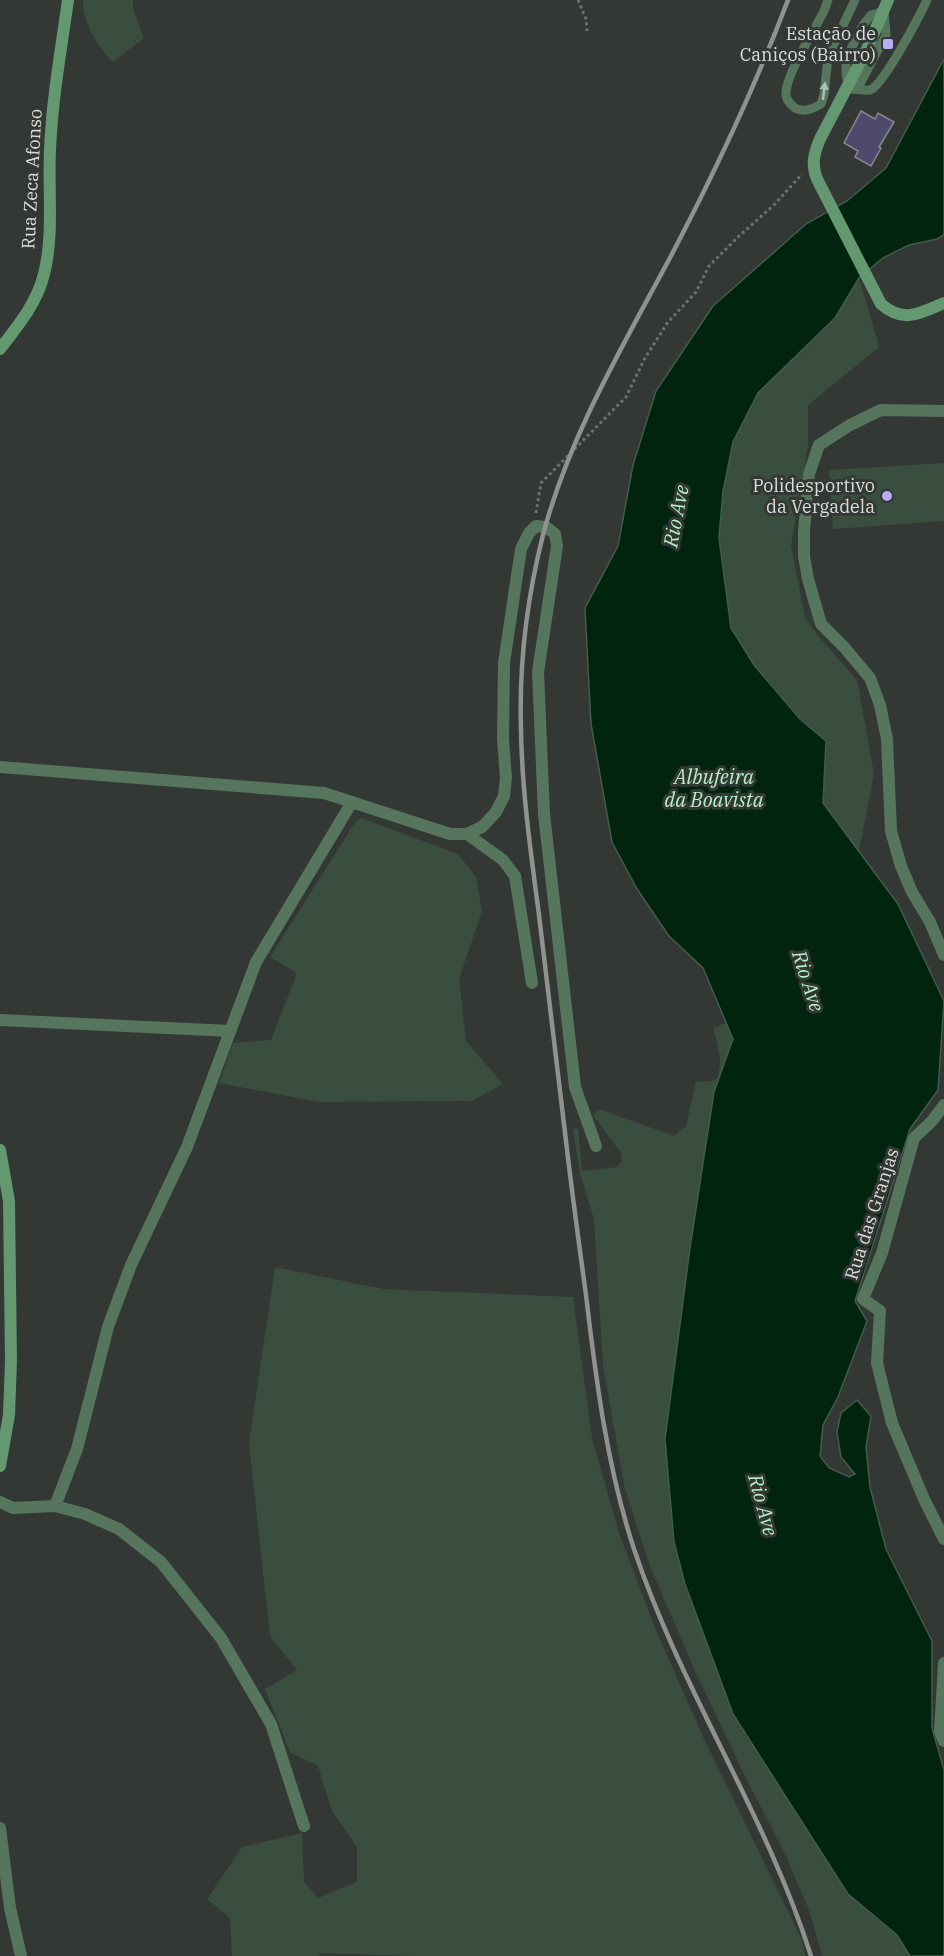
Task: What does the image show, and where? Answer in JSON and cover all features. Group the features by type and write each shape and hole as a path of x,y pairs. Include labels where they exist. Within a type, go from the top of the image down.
{"street":[{"name":"Rua Zeca Afonso","path":"0,349 34,301 44,274 48,245 50,149 55,91 68,0"},
{"path":"886,5 849,87 820,139 813,161 814,173 881,304 896,314 906,316 944,303"},
{"path":"944,411 881,411 850,425 819,445 809,474 805,506 804,556 821,624 870,678 880,705 887,739 891,831 901,866 912,892 930,922 944,955"},
{"path":"0,767 324,792 450,834 467,834 482,827 496,812 504,796 506,778 503,739 504,663 521,549 529,533 536,526 546,527 555,534 557,546 538,672 544,814 575,1087 596,1146"},
{"path":"55,1506 77,1449 108,1327 131,1265 187,1147 256,962 352,802"},
{"path":"467,834 503,860 515,876 532,983"},
{"path":"0,1020 230,1031"},
{"name":"Rua das Granjas","path":"944,1105 932,1121 914,1138 882,1253 863,1299 880,1311 877,1363 892,1424 944,1539"},
{"path":"0,1150 9,1201 11,1361 9,1415 0,1466"},
{"path":"0,1502 13,1508 55,1506 86,1514 119,1529 161,1562 221,1638 271,1724 304,1826"},
{"path":"944,1663 940,1732 944,1741"},
{"path":"0,1828 10,1908 21,1956"}],"lane":[{"path":"828,0 789,80 785,95 789,103 797,109 806,111 821,104 825,95 828,57 855,0"},
{"path":"849,87 870,90 878,84 927,0"}],"path":[{"path":"578,0 586,19 587,31"},
{"path":"529,533 537,510 541,483 626,397 645,358 668,322 696,291 709,266 773,206 813,161"}],"shaded area":[{"path":"83,0 133,0 133,9 144,38 113,62 88,26"},
{"path":"859,278 879,347 808,405 808,445 791,546 805,617 819,637 857,680 874,774 859,851 823,803 826,741 800,719 754,665 731,628 719,538 723,491 733,442 758,393 835,318"},
{"name":"Polidesportivo da Vergadela","path":"944,463 944,521 833,529 829,470"},
{"path":"361,818 458,854 476,877 482,911 459,979 466,1041 503,1084 472,1101 319,1102 219,1083 233,1043 271,1040 297,973 270,957 354,824"},
{"path":"726,1023 733,1039 714,1092 690,1248 665,1439 674,1542 685,1584 733,1714 848,1894 897,1935 910,1956 822,1956 809,1910 786,1856 696,1673 649,1564 624,1485 603,1365 594,1219 580,1174 573,1129 578,1128 582,1171 617,1167 622,1161 621,1153 593,1115 599,1109 674,1136 686,1126 696,1082 711,1081 717,1078 720,1059 713,1028"},
{"path":"275,1267 383,1289 573,1297 592,1438 619,1533 653,1623 703,1737 802,1940 805,1956 413,1956 320,1953 319,1956 232,1956 230,1918 207,1899 242,1847 302,1833 304,1882 318,1898 357,1882 357,1847 332,1811 318,1766 290,1752 265,1689 297,1670 270,1636 249,1443"}],"water":[{"name":"Albufeira da Boavista","path":"944,59 944,235 937,239 909,245 883,258 859,278 835,318 758,393 733,442 723,491 719,538 731,628 754,665 800,719 826,741 823,803 898,904 944,1001 938,1090 910,1129 855,1301 867,1321 838,1397 823,1425 820,1456 829,1468 849,1477 855,1474 841,1457 837,1432 841,1413 857,1400 871,1416 866,1447 870,1487 886,1549 932,1641 932,1728 944,1770 944,1956 910,1956 897,1935 848,1894 733,1714 685,1584 674,1542 665,1439 690,1248 714,1092 733,1039 703,968 669,936 637,889 612,842 591,724 585,608 618,546 633,465 656,391 713,306 806,224 847,201 886,168"}],"building":[{"path":"861,111 875,119 878,113 894,122 871,166 855,157 858,151 844,143"}],"railway":[{"path":"788,0 719,161 599,391 567,462 543,535 533,583 525,632 521,706 527,823 568,1160 598,1391 617,1487 634,1549 653,1601 771,1852 811,1956"}],"place":[{"name":"Estação de Caniços (Bairro)","path":"888,44"},
{"name":"Polidesportivo da Vergadela","path":"887,496"}],"water label":[{"name":"Rio Ave","path":"676,516"},
{"name":"Rio Ave","path":"808,981"},
{"name":"Rio Ave","path":"763,1505"}]}
